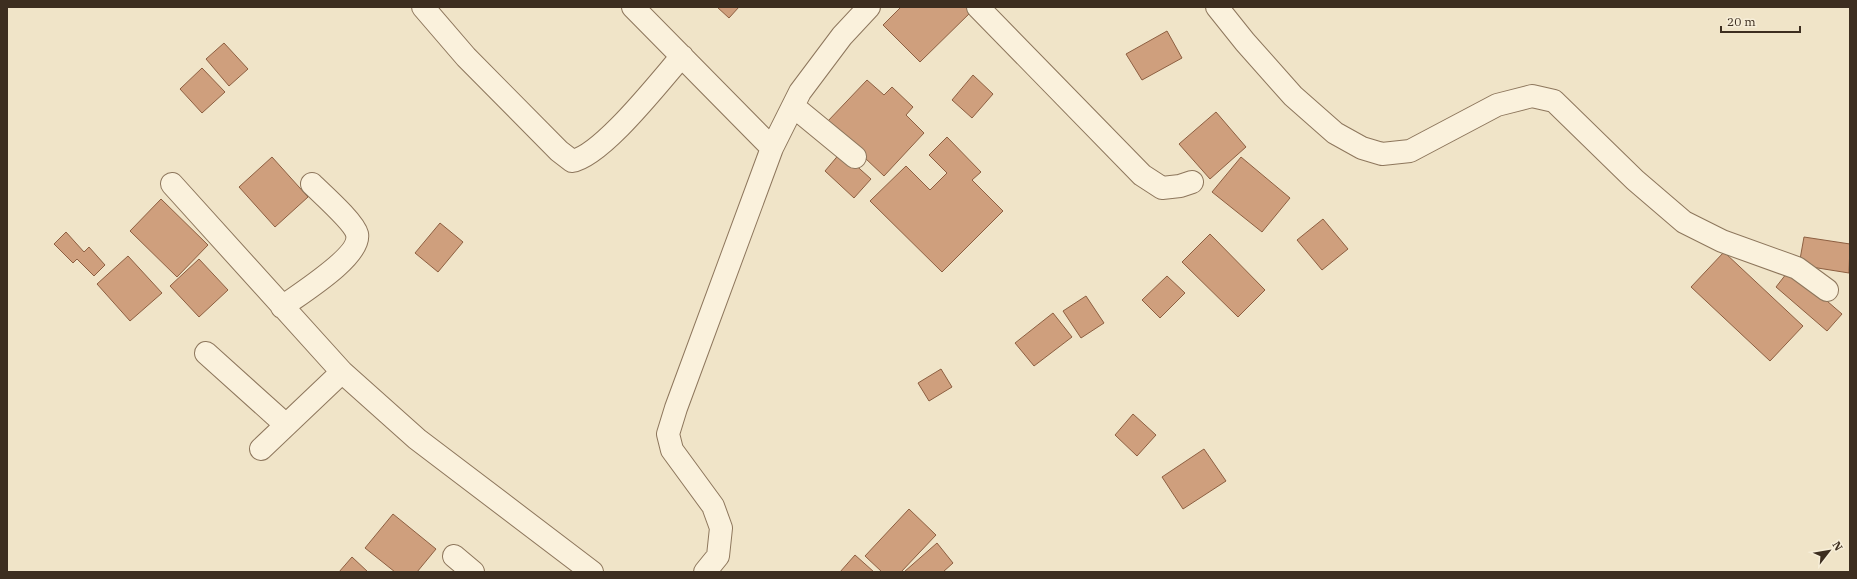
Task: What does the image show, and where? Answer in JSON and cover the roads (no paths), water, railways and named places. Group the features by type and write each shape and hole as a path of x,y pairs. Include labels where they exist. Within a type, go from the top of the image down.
{"street":[{"path":"423,7 471,63 559,152 572,161 583,157 614,132 682,56"},
{"path":"634,7 772,148"},
{"path":"705,572 718,556 722,528 713,506 672,450 668,434 676,408 772,148 800,92 842,36 870,7"},
{"path":"978,7 1142,174 1162,188 1180,186 1192,182"},
{"path":"1217,7 1245,42 1293,96 1335,133 1362,148 1382,154 1410,151 1497,105 1532,96 1554,101 1635,180 1684,222 1722,241 1796,268 1827,290"},
{"path":"793,106 855,157"},
{"path":"172,184 342,372 417,439 592,572"},
{"path":"282,307 321,278 348,255 357,239 356,233 344,216 312,184"},
{"path":"206,353 286,425"},
{"path":"261,449 342,372"},
{"path":"454,556 473,572"}]}
